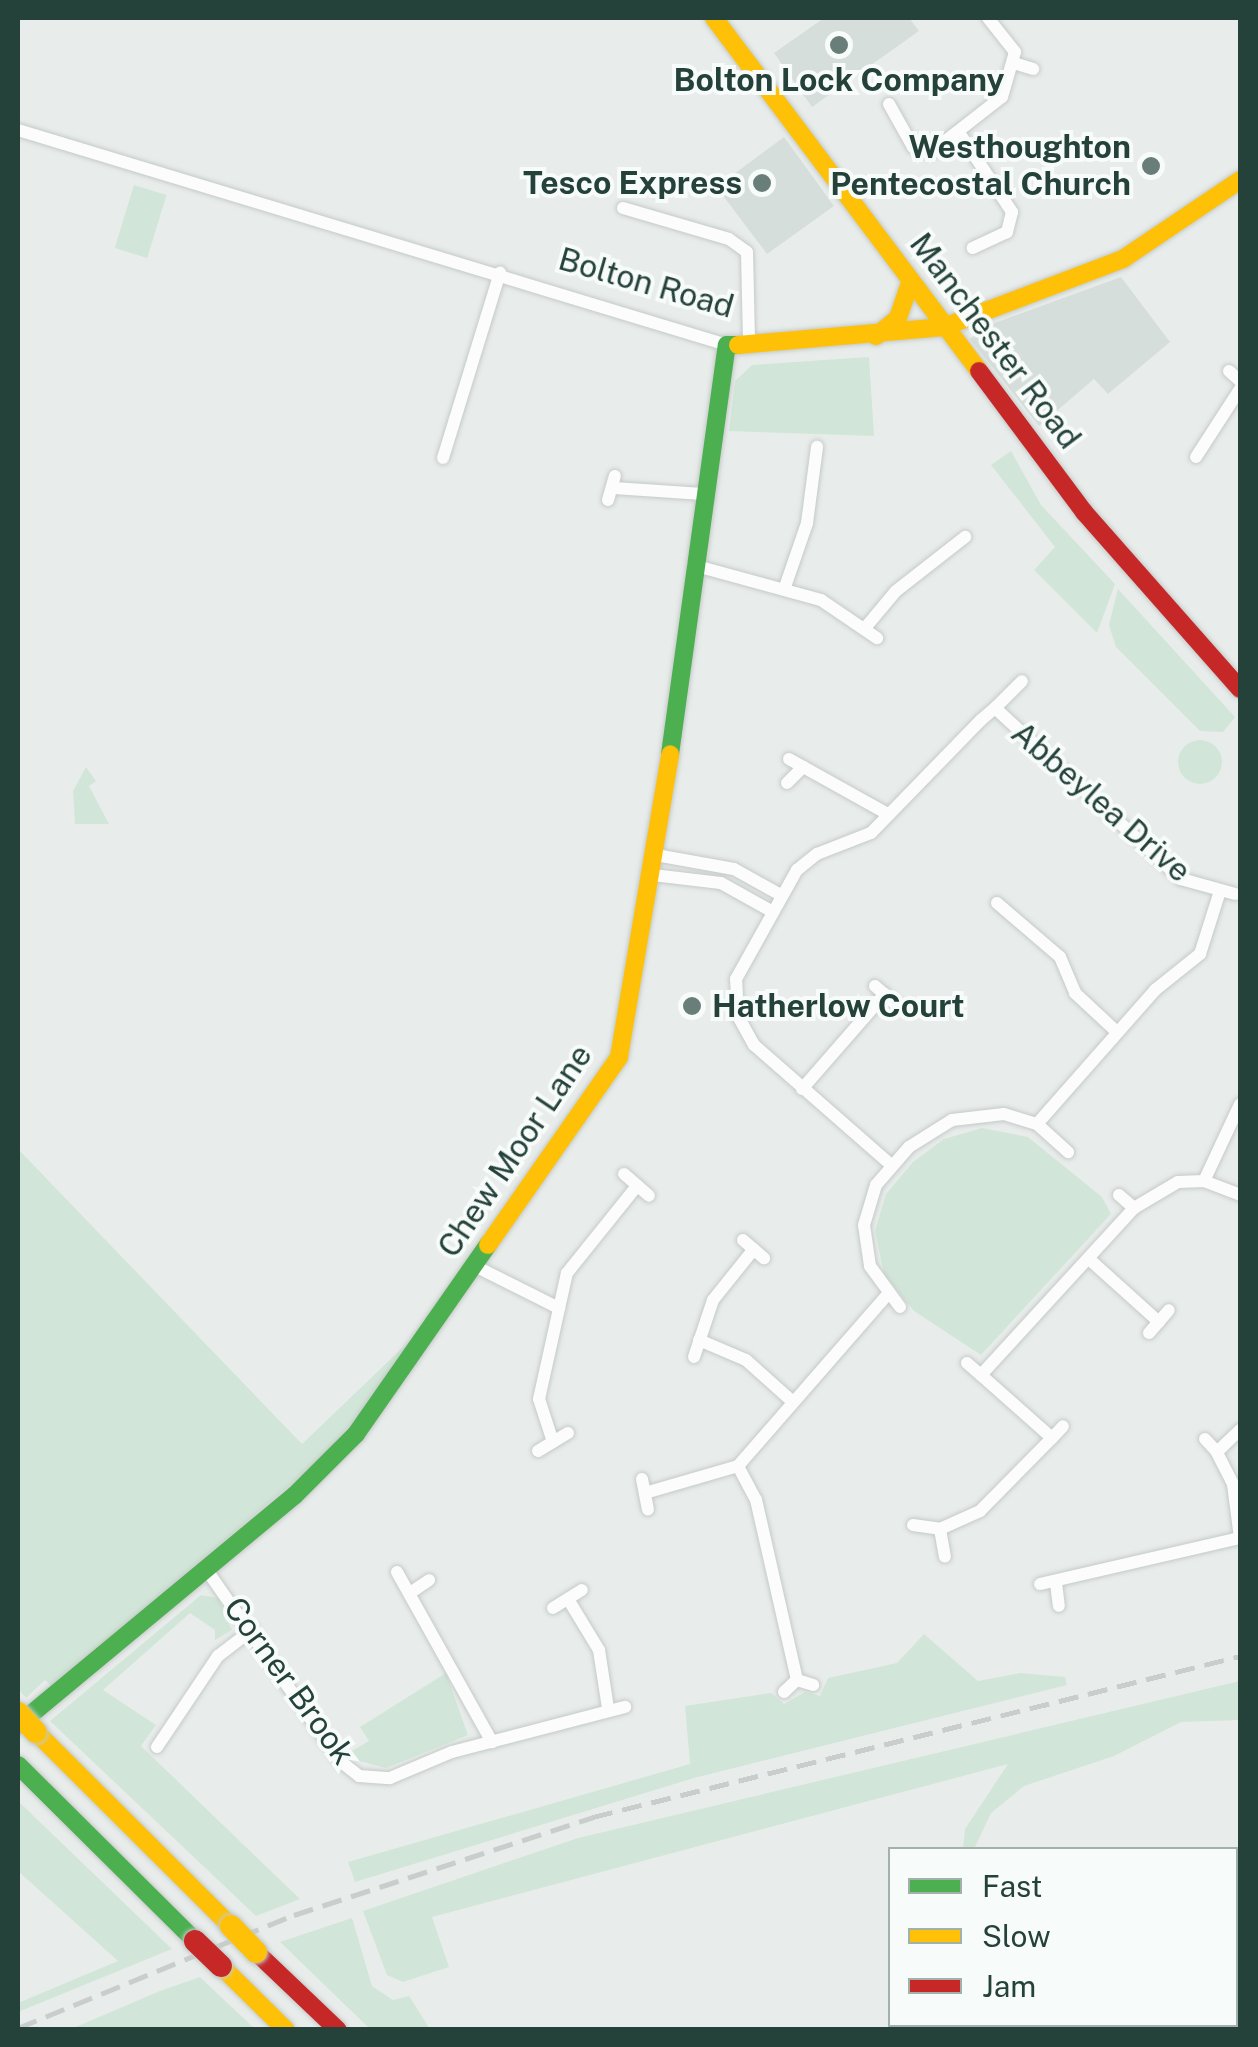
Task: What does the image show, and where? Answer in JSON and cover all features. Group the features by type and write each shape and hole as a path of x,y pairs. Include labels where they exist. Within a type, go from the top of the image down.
{"main road":[{"name":"Manchester Road","path":"714,18 1084,512 1240,690"},
{"name":"Bolton Road","path":"738,344 872,339 944,327 1123,259 1240,180"},
{"path":"872,339 898,318 910,283"},
{"name":"Chew Moor Lane","path":"27,1728 43,1705 206,1569 356,1434 619,1057 655,865 703,494 738,344"},
{"path":"18,1712 27,1728 338,2030"},
{"path":"18,1766 286,2030"}],"street":[{"path":"890,113 920,150 938,151 1006,92 1017,64 1011,39 988,18"},
{"path":"1017,64 1033,69"},
{"name":"Bolton Road","path":"18,130 738,344"},
{"path":"960,134 1012,212 1007,232 973,248"},
{"path":"623,208 698,223 738,244 752,262 738,344"},
{"path":"443,458 500,273"},
{"path":"1229,371 1240,382"},
{"path":"1196,457 1220,410 1240,389"},
{"path":"785,587 817,446"},
{"path":"612,488 703,494"},
{"path":"865,628 896,590 965,537"},
{"path":"938,541 949,552"},
{"path":"693,565 785,587 878,638"},
{"path":"996,708 1022,680"},
{"name":"Abbeylea Drive","path":"890,1164 754,1045 736,998 740,962 781,895 810,858 862,840 951,744 996,708 1181,879 1235,894"},
{"path":"789,759 888,814"},
{"path":"787,782 803,768"},
{"path":"655,865 734,869 781,895"},
{"path":"655,865 720,883 771,911"},
{"name":"Abbeylea Drive","path":"1037,1124 1117,1032 1200,954 1220,892"},
{"path":"998,903 1060,957 1075,993 1117,1032"},
{"path":"802,1089 880,990 898,1006"},
{"path":"1204,1181 1240,1104"},
{"path":"900,1307 888,1294 864,1240 868,1205 890,1164 952,1120 1004,1114 1037,1124 1068,1152"},
{"path":"624,1174 649,1196"},
{"path":"982,1375 1134,1208 1164,1186 1204,1181 1240,1195"},
{"path":"553,1442 539,1398 559,1308 576,1256 637,1186"},
{"path":"1119,1195 1134,1208"},
{"path":"694,1357 713,1300 754,1249"},
{"path":"1089,1259 1159,1322"},
{"path":"475,1266 559,1308"},
{"path":"648,1509 643,1486 738,1466 888,1294"},
{"path":"1148,1333 1169,1310"},
{"path":"699,1340 746,1360 794,1402"},
{"path":"967,1363 1052,1438"},
{"path":"913,1525 940,1528 995,1500 1063,1426"},
{"path":"1217,1452 1240,1430"},
{"path":"538,1451 568,1433"},
{"path":"1040,1584 1056,1584 1132,1558 1240,1538 1233,1484 1217,1452 1205,1439"},
{"path":"738,1466 756,1500 797,1680"},
{"path":"940,1528 945,1557"},
{"name":"Corner Brook","path":"206,1569 254,1629 340,1761 359,1776 390,1778 492,1742 626,1706"},
{"path":"397,1572 492,1742"},
{"path":"410,1592 430,1580"},
{"path":"1056,1584 1059,1606"},
{"path":"554,1608 582,1590"},
{"path":"568,1599 598,1650 608,1708"},
{"path":"156,1747 218,1656 254,1629"},
{"path":"797,1680 813,1686"},
{"path":"784,1692 797,1680"},
{"path":"195,1689 210,1699"}],"shaded area":[{"path":"824,18 909,18 919,31 812,107 774,53"},
{"path":"784,137 834,206 767,254 721,193 723,182"},
{"path":"1121,277 1170,342 1108,394 1094,379 1039,426 970,339 989,325"}],"green space":[{"path":"134,185 167,195 147,258 115,248"},
{"path":"869,357 874,436 729,431 735,381 752,365"},
{"path":"1011,451 1041,505 1115,584 1097,633 1034,570 1055,547 991,465"},
{"path":"1118,589 1235,717 1223,732 1200,731 1116,647 1109,625"},
{"path":"1200,740 1215,747 1222,762 1215,777 1200,784 1185,777 1178,762 1185,747"},
{"path":"86,767 96,781 89,786 109,824 75,824 73,791"},
{"path":"982,1128 1028,1137 1102,1197 1111,1214 981,1355 914,1311 884,1274 875,1231 886,1194 913,1162 944,1139"},
{"path":"18,1149 302,1444 419,1332 378,1393 317,1462 52,1686 45,1680 26,1698 18,1689"},
{"path":"201,1595 218,1598 232,1630 215,1640 215,1630 190,1613 103,1690 156,1725 141,1746 300,1899 256,1916 50,1721"},
{"path":"924,1634 978,1681 1020,1673 1065,1677 1067,1685 694,1778 355,1882 348,1862 690,1764 685,1706 771,1693 784,1704 805,1692 820,1696 828,1678 897,1663"},
{"path":"446,1673 468,1735 386,1768 356,1760 350,1752 369,1741 360,1727"},
{"path":"1240,1681 1240,1720 1181,1722 1114,1756 1024,1786 991,1813 975,1847 963,1847 965,1829 1008,1764 432,1917 449,1967 403,1982 387,1975 363,1911 578,1838"},
{"path":"18,1801 172,1949 18,2012 18,2003 118,1961 18,1871"},
{"path":"352,1918 372,1986 393,2000 409,1996 430,2029 370,2029 280,1942"},
{"path":"200,1977 255,2029 71,2029 160,1991"}],"railway":[{"path":"18,2028 294,1915 593,1817 1240,1656"}],"traffic: fast":[{"path":"670,754 727,345 738,345"},
{"path":"18,1725 295,1495 356,1434 488,1245"},
{"path":"18,1765 195,1941"}],"traffic: slow":[{"path":"714,18 979,371"},
{"path":"738,345 944,327 1123,259 1240,180"},
{"path":"876,336 898,318 910,283"},
{"path":"488,1245 619,1057 670,754"},
{"path":"18,1713 36,1732"},
{"path":"36,1732 231,1926"},
{"path":"231,1926 256,1952"},
{"path":"221,1966 286,2030"}],"traffic: jam":[{"path":"979,371 1084,512 1240,689"},
{"path":"195,1941 221,1966"},
{"path":"256,1952 338,2030"}],"place":[{"name":"Bolton Lock Company","path":"839,45"},
{"name":"Westhoughton Pentecostal Church","path":"1151,166"},
{"name":"Tesco Express","path":"762,183"},
{"name":"Hatherlow Court","path":"692,1006"}]}
